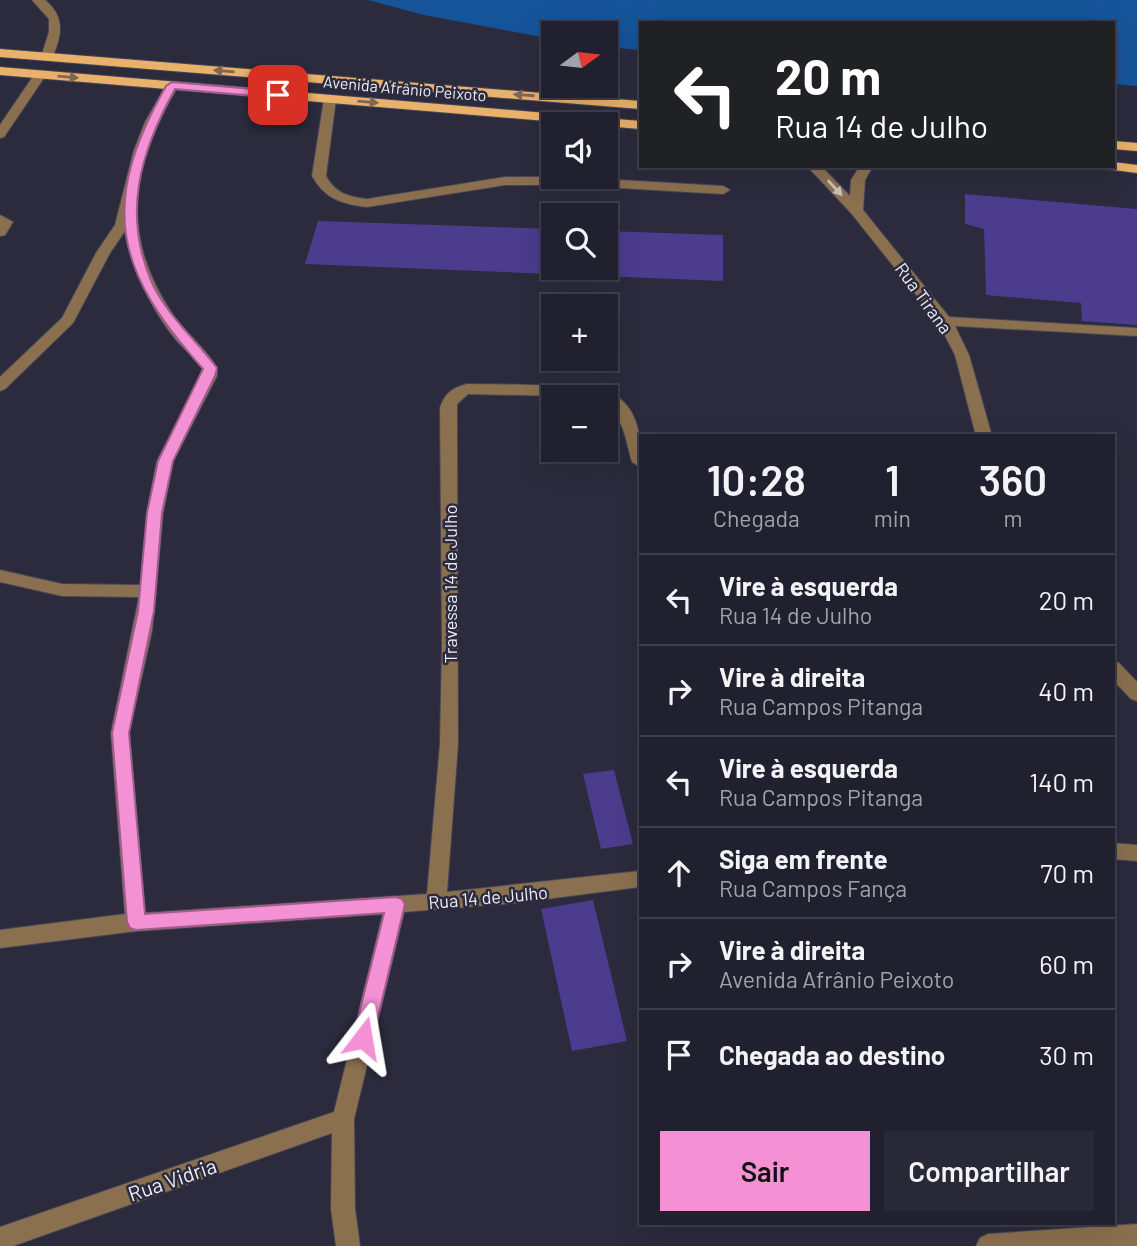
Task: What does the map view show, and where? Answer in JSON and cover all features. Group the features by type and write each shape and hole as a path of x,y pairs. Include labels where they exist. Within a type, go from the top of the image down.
{"main road":[{"name":"Avenida Afrânio Peixoto","path":"0,53 639,105"},
{"name":"Avenida Afrânio Peixoto","path":"0,71 639,125"},
{"path":"1115,145 1137,147"},
{"path":"1115,166 1137,169"}],"street":[{"path":"38,0 52,10 57,25 47,57"},
{"path":"0,134 40,75"},
{"path":"0,386 68,320 128,208 140,150 151,122 172,86"},
{"path":"330,99 318,176 333,195 348,201 367,203 505,181 568,181 723,190"},
{"name":"Rua Tirana","path":"815,168 856,210 945,321 962,355 983,434"},
{"path":"856,210 858,180 866,168"},
{"path":"128,208 133,242 146,284 182,337 210,368 209,376 165,461 155,513 149,590 120,733 136,922"},
{"path":"0,219 6,222 0,232"},
{"path":"945,321 984,321 1137,332"},
{"name":"Travessa 14 de Julho","path":"436,901 449,744 451,645 448,408 451,398 467,389 541,392"},
{"path":"618,404 639,459"},
{"path":"0,576 62,590 149,590"},
{"path":"1115,670 1137,694"},
{"path":"1115,851 1137,853"},
{"name":"Rua 14 de Julho","path":"0,939 136,922 436,901 576,889 639,879"},
{"path":"348,1246 343,1209 343,1119 396,904"},
{"name":"Rua Vidria","path":"0,1239 343,1119"},
{"path":"988,1246 1137,1236"}],"water":[{"path":"368,0 1137,0 1137,86 1115,84 1115,21 639,21 639,50 618,48 618,21 541,21 541,37 424,15"}],"building":[{"path":"965,194 1137,209 1137,325 1082,321 1081,303 986,295 984,229 965,224"},
{"path":"318,221 541,229 541,274 305,264"},
{"path":"618,231 723,235 723,281 618,277"},
{"path":"614,770 633,844 601,849 583,774"},
{"path":"593,900 627,1041 572,1051 541,909"}],"route":[{"path":"278,95 172,86 151,122 140,150 128,208 133,242 146,284 182,337 210,368 209,376 165,461 155,513 146,611 120,733 136,922 396,904 363,1038"}]}
